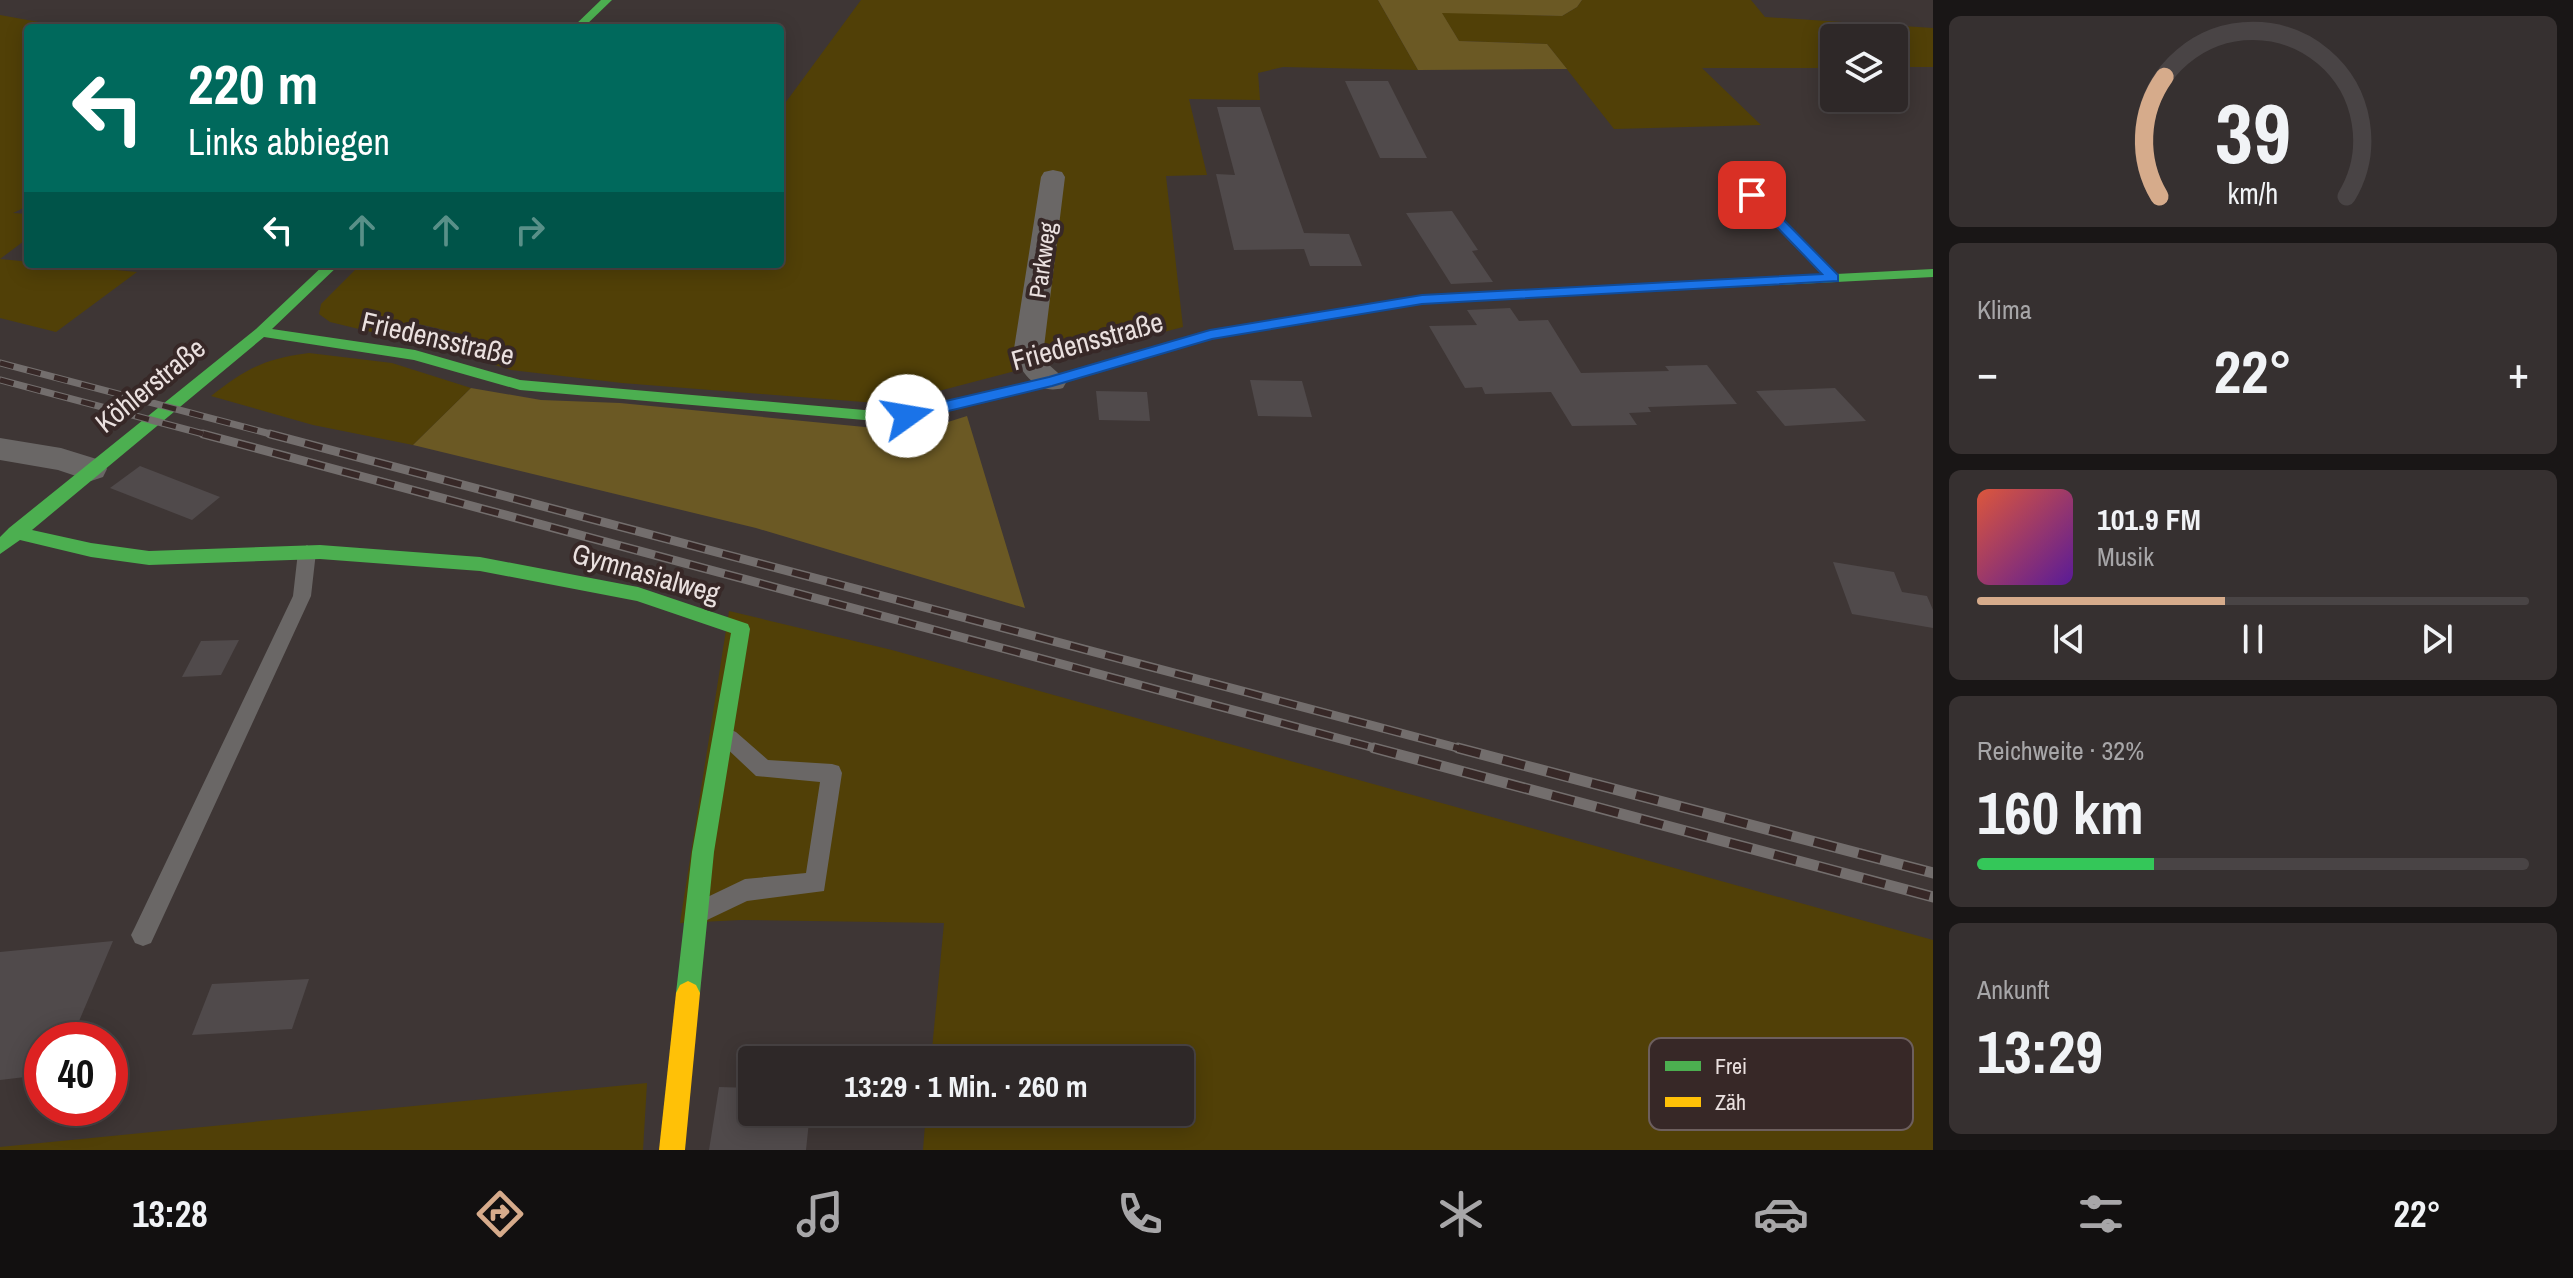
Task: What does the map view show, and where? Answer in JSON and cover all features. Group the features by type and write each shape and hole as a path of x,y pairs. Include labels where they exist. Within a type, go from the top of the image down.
{"street":[{"path":"581,24 607,0"},
{"name":"Parkweg","path":"1052,381 1036,370 1028,355 1053,177"},
{"name":"Köhlerstraße","path":"0,547 261,332 329,268"},
{"name":"Friedensstraße","path":"261,332 415,355 520,385 887,417 907,416 1052,381 1210,335 1422,299 1933,273"},
{"path":"0,449 61,459 91,469"},
{"name":"Gymnasialweg","path":"15,533 94,553 128,557 171,559 307,552 428,558 533,571 640,595 741,629 703,852 672,1150"}],"lane":[{"path":"1752,195 1833,278"},
{"path":"143,935 302,596 307,552"},
{"path":"697,914 745,890 816,883 832,773 763,769 724,734"}],"shaded area":[{"path":"861,0 1378,0 1418,70 1283,67 1258,73 1260,100 1189,99 1207,175 1166,176 1183,327 889,404 622,383 511,370 453,352 466,335 410,322 392,337 330,322 319,314 321,304 357,268 784,268 784,105"},
{"path":"1378,0 1582,0 1562,16 1442,13 1459,41 1547,44 1567,69 1418,70"},
{"path":"1582,0 1751,0 1765,17 1872,24 1820,24 1820,68 1702,68 1761,125 1614,129 1547,44 1459,41 1441,12 1562,16"},
{"path":"0,15 50,24 24,24 24,208 13,213 24,214 24,241 0,259"},
{"path":"1908,26 1933,28 1933,67 1908,67"},
{"path":"0,259 24,261 24,268 95,268 137,272 56,332 0,318"},
{"path":"309,353 392,363 471,388 413,445 313,425 211,396 257,366"},
{"path":"471,388 541,400 620,403 916,432 967,416 1025,608 756,528 413,445"},
{"path":"729,611 892,650 1933,940 1933,1150 923,1150 925,1126 1194,1126 1194,1046 932,1046 944,923 741,920 680,923"},
{"path":"647,1083 643,1150 0,1150 0,1147"}],"building":[{"path":"1345,81 1388,81 1427,158 1380,158"},
{"path":"1217,107 1260,107 1304,233 1349,234 1362,266 1310,266 1304,249 1234,250 1216,174 1235,175"},
{"path":"1452,211 1478,250 1472,251 1493,282 1451,284 1406,213"},
{"path":"1510,308 1519,321 1548,320 1581,373 1669,371 1665,366 1707,365 1737,404 1648,407 1651,412 1629,413 1637,425 1572,426 1551,392 1485,394 1482,387 1465,388 1429,326 1477,325 1467,310"},
{"path":"1250,380 1302,381 1312,417 1258,416"},
{"path":"1835,388 1866,421 1785,426 1756,391"},
{"path":"1096,391 1147,392 1150,421 1099,420"},
{"path":"140,466 220,497 192,520 110,488"},
{"path":"1833,562 1894,572 1902,592 1927,596 1933,610 1933,628 1852,614"},
{"path":"239,640 221,675 182,677 201,641"},
{"path":"113,941 79,1022 24,1022 24,1077 0,1080 0,952"},
{"path":"309,979 292,1029 192,1035 212,984"},
{"path":"719,1087 738,1088 738,1126 809,1126 806,1150 709,1150"}],"railway":[{"path":"0,363 278,436"},
{"path":"0,380 211,436"},
{"path":"203,434 1382,750"},
{"path":"270,434 1465,750"},
{"path":"1374,748 1933,897"},
{"path":"1458,748 1933,873"}],"traffic: fast":[{"path":"581,24 607,0"},
{"path":"0,547 261,332 329,268"},
{"path":"1660,287 1933,273"},
{"path":"261,332 415,355 520,385 887,417 907,416 1052,381 1210,335 1254,327"},
{"path":"15,533 91,550 149,558 320,552 480,564 638,594 741,629 703,852 688,993"}],"traffic: slow":[{"path":"1254,327 1422,299 1660,287"},
{"path":"672,1150 688,993"}],"route":[{"path":"907,416 1052,381 1210,335 1422,299 1833,278 1752,195"}]}
